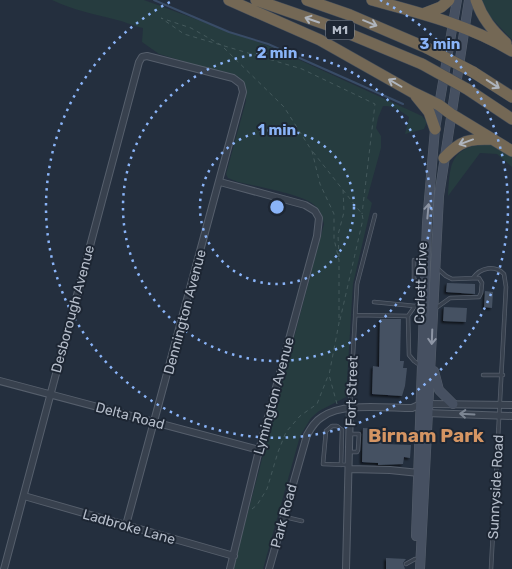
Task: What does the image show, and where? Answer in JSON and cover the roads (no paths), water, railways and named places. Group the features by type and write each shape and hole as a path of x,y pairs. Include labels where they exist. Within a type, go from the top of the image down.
{"highway":[{"path":"229,0 320,40 412,92 439,105 512,151"},
{"name":"M1","path":"256,0 328,25 422,64 512,118"},
{"name":"M1","path":"307,0 383,28 427,48 473,72 512,97"},
{"path":"372,0 464,27 492,39 512,51"},
{"path":"423,14 440,7 450,0"},
{"path":"476,0 487,23 512,51"},
{"path":"412,92 426,107 435,129"},
{"path":"444,158 455,147 465,141 493,139"}],"main road":[{"name":"Corlett Drive","path":"420,569 422,366 419,304 425,281 427,224 435,129 457,0"},
{"name":"Corlett Drive","path":"415,569 422,408 432,356 439,196 469,0"},
{"path":"432,356 438,390 454,404"}],"street":[{"name":"Dennington Avenue","path":"126,525 220,182 243,88 233,78 150,56"},
{"name":"Desborough Avenue","path":"4,569 139,62 142,57 150,56"},
{"name":"Lymington Avenue","path":"220,182 305,205 315,211 320,222 230,569"},
{"name":"Delta Road","path":"0,380 260,450"},
{"path":"422,408 454,404 512,405"},
{"name":"Park Road","path":"269,569 307,435 314,424 326,414 350,407 422,408"},
{"name":"Fort Street","path":"346,569 350,407"},
{"path":"422,408 512,416"},
{"path":"349,467 419,473"},
{"name":"Ladbroke Lane","path":"24,496 234,556"}],"lane":[{"name":"Fort Street","path":"350,407 358,278 375,215"},
{"path":"414,260 414,280 425,281"},
{"path":"433,310 450,298 479,297 482,281 479,278 449,278 435,264"},
{"name":"Sunnyside Road","path":"473,278 477,272 483,269 503,272 506,278 503,375 491,569"},
{"path":"374,302 419,304"},
{"path":"419,304 408,316 409,355 422,366"},
{"path":"355,315 408,316"},
{"path":"482,375 503,375"},
{"path":"342,465 342,430 338,426 332,426 326,431 323,464 349,467"},
{"path":"284,517 302,520"},
{"path":"406,564 415,559"}],"waterway":[{"path":"154,0 229,32 268,44 403,104"}],"district":[{"name":"Birnam Park","path":"426,435"}]}
